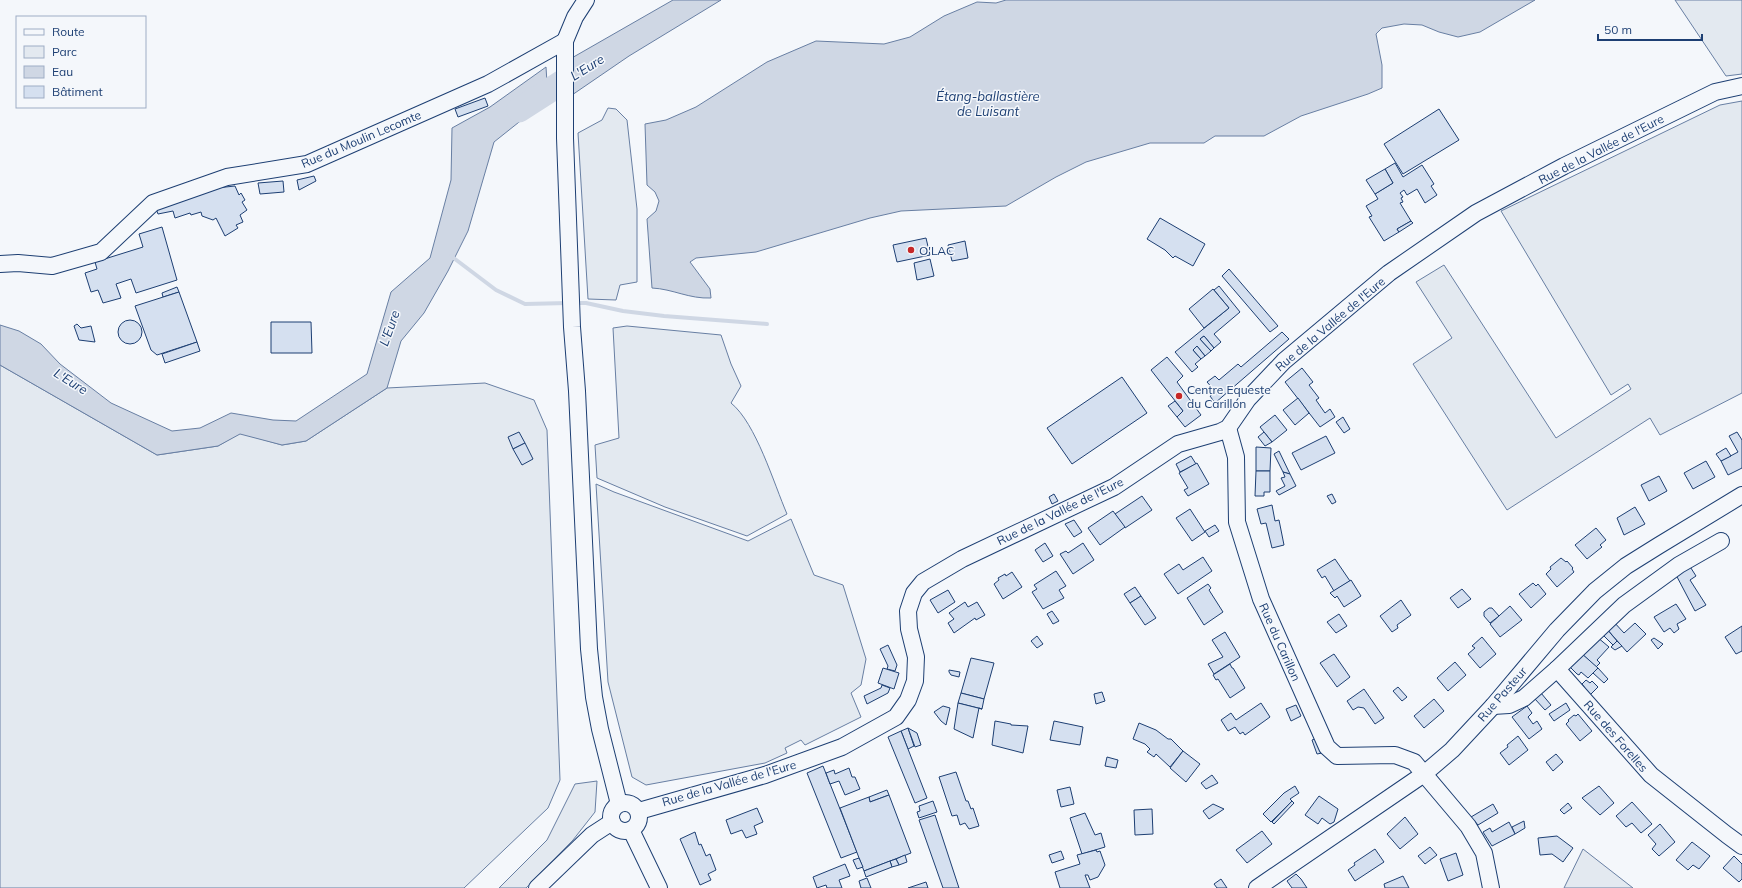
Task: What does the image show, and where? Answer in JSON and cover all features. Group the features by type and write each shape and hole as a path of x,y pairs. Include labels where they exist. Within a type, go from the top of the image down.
{"street":[{"path":"586,0 575,17 565,41 565,138 589,649 594,697 600,729 619,804"},
{"name":"Rue du Moulin Lecomte","path":"0,264 18,263 52,266 101,252 153,202 227,177 307,164 488,84 565,41"},
{"name":"Rue de la Vallée de l'Eure","path":"639,811 765,776 842,747 896,717 908,700 915,681 916,657 909,629 908,611 914,593 923,582 962,559 1114,486 1178,444 1220,432 1228,428 1248,399 1284,361 1389,273 1476,214 1564,166 1715,92 1742,86"},
{"name":"Rue du Carillon","path":"1228,428 1236,457 1237,522 1262,599 1327,747 1337,756 1395,755 1414,762 1468,826 1484,853 1490,888"},
{"name":"Rue Pasteur","path":"1257,888 1424,774 1452,750 1493,706 1557,630 1595,591 1626,566 1742,495"},
{"path":"1493,706 1509,705 1524,698 1557,669 1624,605 1679,565 1721,541"},
{"name":"Rue des Forelles","path":"1557,669 1651,776 1742,846"},
{"path":"628,802 639,811 640,820 635,828 631,830 627,831 618,829 612,822 612,810 619,804 628,802"},
{"path":"537,888 592,835 612,822"},
{"path":"631,830 659,888"}],"green space":[{"path":"1675,0 1742,0 1742,74 1726,76"},
{"path":"1742,101 1742,393 1660,435 1650,418 1507,510 1413,364 1452,338 1416,282 1444,265 1556,438 1631,389 1628,384 1611,395 1501,211 1720,105"},
{"path":"608,108 616,109 627,120 637,209 637,282 620,285 616,300 588,299 578,133 602,120"},
{"path":"627,326 721,335 731,364 741,386 731,403 740,412 756,439 764,455 787,514 747,536 665,507 597,478 595,445 619,438 613,328"},
{"path":"0,365 157,455 218,446 240,433 282,445 306,441 387,388 485,383 534,400 547,430 560,780 548,808 464,888 0,888"},
{"path":"596,484 748,541 791,519 814,575 843,585 866,659 861,685 851,693 861,717 805,745 801,740 785,748 787,753 765,763 646,785 632,777 608,682"},
{"path":"597,781 595,812 573,840 526,888 499,888 547,840 575,784"},
{"path":"1583,849 1633,888 1564,888"}],"water":[{"path":"673,0 721,0 629,56 572,95 570,59"},
{"name":"Étang-ballastière de Luisant","path":"1006,0 1535,0 1480,32 1458,37 1439,32 1422,25 1404,24 1382,28 1376,34 1382,65 1382,88 1301,116 1264,136 1215,136 1204,143 1150,143 1086,162 1056,177 1006,206 901,211 870,218 756,252 696,258 690,262 710,289 711,298 695,297 652,288 647,219 656,211 659,201 655,192 647,185 645,124 666,120 696,107 767,62 816,41 884,44 910,37 944,16 977,2 996,3"},
{"path":"546,67 548,99 494,142 468,231 448,271 424,313 401,341 387,388 306,441 282,445 240,434 218,446 157,455 0,365 0,325 19,331 41,344 60,364 111,403 172,431 200,428 231,413 273,420 296,421 367,374 391,292 430,258 451,180 452,128 490,107"}],"building":[{"path":"485,98 488,106 458,117 455,109"},
{"path":"1439,109 1459,140 1403,174 1384,144"},
{"path":"1395,163 1403,177 1422,165 1434,184 1431,186 1437,195 1425,203 1417,189 1407,195 1404,190 1400,193 1403,197 1401,198 1403,202 1400,203 1411,221 1397,229 1399,232 1384,241 1369,217 1372,216 1366,206 1378,199 1375,194 1393,183 1385,169"},
{"path":"1385,169 1393,183 1375,194 1366,180"},
{"path":"314,176 316,181 299,190 297,180"},
{"path":"283,181 284,192 260,194 258,183"},
{"path":"235,186 239,195 241,193 245,200 242,202 247,210 240,215 243,222 236,225 238,228 225,236 216,218 213,220 202,216 201,212 191,215 190,213 175,218 173,211 158,214 155,206 216,188"},
{"path":"1160,218 1205,244 1193,266 1175,256 1173,258 1165,250 1147,239"},
{"path":"1411,221 1413,223 1399,232 1397,229"},
{"path":"162,227 177,280 136,293 131,279 116,284 121,298 103,303 98,290 91,292 85,273 97,269 95,262 143,247 139,234"},
{"name":"O'LAC","path":"926,238 930,255 897,262 893,245"},
{"path":"965,241 968,258 952,261 948,245"},
{"path":"930,259 934,276 917,280 914,263"},
{"path":"1229,269 1278,326 1270,332 1222,276"},
{"path":"1219,286 1240,312 1214,334 1221,342 1214,348 1204,336 1200,339 1211,351 1205,356 1197,346 1193,350 1201,359 1195,364 1198,367 1192,372 1175,352 1229,308 1214,290"},
{"path":"177,287 179,292 163,297 162,293"},
{"path":"1213,289 1229,308 1204,328 1189,309"},
{"path":"179,292 197,342 157,355 151,350 135,306"},
{"path":"130,320 139,323 142,332 139,341 130,344 121,341 118,332 121,323"},
{"path":"271,322 311,322 312,353 271,353"},
{"path":"77,324 81,328 91,326 95,342 79,340 74,326"},
{"path":"1282,332 1289,339 1215,403 1210,396 1216,392 1207,382 1215,376 1219,380 1238,364 1241,367"},
{"path":"1204,336 1214,348 1211,351 1200,339"},
{"path":"197,342 200,351 165,363 162,354"},
{"path":"1197,346 1205,356 1201,359 1193,350"},
{"name":"Centre Equeste du Carillon","path":"1167,357 1183,376 1177,382 1201,415 1185,427 1177,417 1183,411 1151,370"},
{"path":"1302,368 1313,382 1309,385 1319,398 1316,400 1325,413 1330,409 1335,417 1320,427 1285,382"},
{"path":"1122,377 1147,413 1072,464 1047,428"},
{"path":"1298,398 1309,413 1295,425 1283,410"},
{"path":"1175,401 1183,411 1177,417 1168,406"},
{"path":"1275,415 1287,430 1272,442 1260,427"},
{"path":"1343,417 1350,429 1344,433 1336,422"},
{"path":"519,432 525,443 513,449 508,437"},
{"path":"1264,432 1272,442 1265,446 1258,437"},
{"path":"1737,432 1742,440 1742,468 1728,475 1721,461 1738,452 1729,436"},
{"path":"1326,436 1335,453 1301,470 1292,453"},
{"path":"525,443 533,459 522,465 513,449"},
{"path":"1256,447 1271,448 1270,471 1256,471"},
{"path":"1726,448 1731,456 1721,461 1716,454"},
{"path":"1279,451 1290,474 1283,472 1274,454"},
{"path":"1191,456 1196,464 1180,472 1176,464"},
{"path":"1706,461 1715,477 1693,489 1684,473"},
{"path":"1197,463 1209,484 1188,496 1184,490 1188,488 1179,473"},
{"path":"1256,471 1270,471 1270,492 1264,492 1264,496 1255,496"},
{"path":"1283,472 1290,474 1296,486 1279,495 1276,491 1285,486 1281,478 1285,477"},
{"path":"1659,476 1667,491 1649,501 1641,485"},
{"path":"1054,494 1058,501 1052,504 1049,497"},
{"path":"1332,494 1336,502 1332,504 1327,496"},
{"path":"1142,496 1152,510 1125,528 1115,514"},
{"path":"1272,505 1275,521 1279,520 1284,545 1272,548 1266,523 1261,524 1257,509"},
{"path":"1635,507 1645,524 1624,535 1617,518"},
{"path":"1190,509 1205,532 1192,541 1176,518"},
{"path":"1113,511 1125,527 1100,545 1088,528"},
{"path":"1074,520 1082,532 1074,537 1065,524"},
{"path":"1215,525 1219,531 1209,537 1205,531"},
{"path":"1596,528 1606,540 1600,545 1602,547 1587,559 1575,545"},
{"path":"1045,543 1053,556 1043,562 1035,550"},
{"path":"1083,543 1094,560 1073,574 1060,554 1066,551 1068,553"},
{"path":"1203,557 1212,571 1178,594 1164,574 1179,564 1183,570"},
{"path":"1561,558 1566,562 1567,561 1573,568 1572,569 1574,572 1557,587 1546,574 1551,569 1550,567"},
{"path":"1335,559 1350,581 1334,591 1325,576 1322,578 1317,570"},
{"path":"1689,565 1696,576 1690,580 1706,605 1695,611 1675,573"},
{"path":"1056,571 1066,586 1059,590 1064,598 1043,609 1032,592 1037,589 1034,585"},
{"path":"1012,572 1022,587 1003,599 994,584 999,580 998,578 1005,574 1006,576"},
{"path":"1351,580 1361,596 1344,607 1337,596 1335,598 1330,593"},
{"path":"1533,583 1536,586 1538,584 1546,594 1531,608 1519,594"},
{"path":"1208,584 1211,588 1209,590 1223,612 1204,625 1187,598"},
{"path":"1135,587 1141,596 1130,603 1124,594"},
{"path":"1462,589 1471,599 1458,608 1450,598"},
{"path":"948,590 955,602 938,613 930,600"},
{"path":"1141,596 1156,618 1145,625 1130,603"},
{"path":"1401,600 1411,615 1397,625 1398,628 1392,632 1380,616"},
{"path":"965,602 968,607 977,602 985,615 976,620 975,618 954,633 948,623 954,619 949,613"},
{"path":"1676,604 1686,619 1677,624 1679,629 1674,633 1670,628 1664,632 1654,617"},
{"path":"1510,606 1522,620 1500,637 1490,624"},
{"path":"1489,608 1492,608 1499,616 1490,623 1484,616 1484,612"},
{"path":"1052,611 1059,621 1053,624 1047,614"},
{"path":"1339,614 1347,626 1336,633 1327,622"},
{"path":"1613,621 1624,633 1635,623 1646,634 1627,652 1606,628"},
{"path":"1742,626 1742,651 1736,654 1725,637"},
{"path":"1606,628 1617,641 1613,645 1601,633"},
{"path":"1225,632 1240,657 1214,674 1208,664 1223,657 1212,640"},
{"path":"1037,636 1043,644 1037,648 1031,641"},
{"path":"1482,637 1496,654 1480,668 1468,654 1475,648 1472,646"},
{"path":"1597,637 1609,647 1597,660 1600,663 1596,667 1581,653"},
{"path":"1654,638 1663,644 1658,649 1651,640"},
{"path":"1617,641 1622,646 1615,650 1611,647"},
{"path":"888,645 897,665 895,671 887,669 888,666 880,649"},
{"path":"1581,653 1598,668 1588,678 1581,672 1579,675 1577,674 1569,666"},
{"path":"1334,654 1350,677 1337,687 1320,663"},
{"path":"971,658 994,663 984,699 961,693"},
{"path":"1455,662 1466,675 1448,691 1437,678"},
{"path":"1230,664 1245,688 1230,698 1218,679 1216,680 1213,675"},
{"path":"883,668 899,673 894,689 878,683"},
{"path":"1598,668 1608,679 1604,683 1593,673"},
{"path":"949,670 960,672 959,677 951,675"},
{"path":"1586,680 1590,683 1592,681 1598,687 1590,695 1582,684"},
{"path":"882,685 890,688 888,693 867,704 864,696 881,688"},
{"path":"1398,687 1407,697 1402,701 1393,691"},
{"path":"1364,689 1384,718 1375,724 1364,708 1358,707 1353,710 1347,701"},
{"path":"1102,692 1105,701 1096,704 1094,694"},
{"path":"961,693 984,699 982,709 958,703"},
{"path":"1541,693 1551,705 1545,710 1535,699"},
{"path":"1434,699 1444,711 1424,728 1414,716"},
{"path":"958,703 979,708 973,738 954,729"},
{"path":"1261,703 1270,717 1245,735 1243,732 1240,734 1235,727 1228,731 1221,720 1231,713 1236,720"},
{"path":"1566,703 1570,710 1554,721 1549,714"},
{"path":"1296,705 1301,716 1291,721 1286,709"},
{"path":"943,706 950,708 946,725 934,712"},
{"path":"1527,706 1532,713 1528,717 1533,724 1537,721 1542,729 1529,739 1512,717"},
{"path":"1578,714 1592,731 1580,741 1566,724 1574,715 1576,716"},
{"path":"995,721 1011,725 1028,726 1023,753 992,745"},
{"path":"1054,721 1083,727 1080,745 1050,740"},
{"path":"1139,723 1156,730 1168,739 1171,739 1183,751 1170,767 1156,754 1154,757 1147,752 1150,749 1145,744 1133,739"},
{"path":"908,728 914,746 908,749 901,731"},
{"path":"908,728 917,733 921,745 915,747"},
{"path":"901,731 927,798 915,803 888,737"},
{"path":"1518,736 1528,750 1509,765 1500,753"},
{"path":"1317,738 1322,753 1317,754 1312,740"},
{"path":"1183,751 1200,764 1186,782 1170,768"},
{"path":"1556,754 1563,762 1553,771 1546,762"},
{"path":"1107,757 1118,760 1116,768 1105,766"},
{"path":"823,766 857,852 841,858 807,773"},
{"path":"849,768 852,777 855,777 860,789 845,795 839,781 830,784 826,773 834,770 835,774"},
{"path":"956,772 966,801 968,801 971,809 973,808 979,826 969,829 965,823 960,825 957,815 952,816 939,777"},
{"path":"1212,775 1218,783 1206,789 1201,783"},
{"path":"1295,786 1299,793 1290,799 1292,801 1271,822 1263,814 1284,793"},
{"path":"1599,786 1614,803 1600,815 1582,798"},
{"path":"1070,787 1074,804 1061,807 1057,790"},
{"path":"887,790 889,795 870,802 869,797"},
{"path":"889,795 911,853 864,871 840,808 869,797 870,802"},
{"path":"1319,796 1338,809 1334,822 1330,824 1322,818 1318,824 1305,815"},
{"path":"933,801 937,812 919,818 917,812 920,811 919,806"},
{"path":"1292,801 1294,803 1274,824 1272,822"},
{"path":"1632,802 1652,824 1641,833 1632,823 1626,827 1616,816"},
{"path":"1568,803 1572,808 1564,814 1560,810"},
{"path":"1213,804 1224,809 1209,819 1203,811"},
{"path":"1493,804 1498,813 1478,825 1471,817"},
{"path":"757,808 763,822 754,826 757,834 746,838 742,830 731,834 726,820"},
{"path":"1152,809 1153,834 1135,835 1134,810"},
{"path":"1085,813 1095,835 1101,833 1105,847 1082,854 1070,818"},
{"path":"935,815 959,888 943,888 919,820"},
{"path":"1405,817 1418,834 1400,849 1387,834"},
{"path":"1524,821 1525,828 1515,834 1512,827"},
{"path":"1509,822 1515,834 1492,846 1483,832 1490,828 1492,832"},
{"path":"1660,824 1675,842 1659,856 1652,849 1656,844 1648,835"},
{"path":"1262,831 1272,844 1247,863 1236,850"},
{"path":"695,832 699,845 701,844 706,856 710,854 716,870 708,874 711,880 700,885 680,839"},
{"path":"1557,836 1573,848 1563,862 1552,854 1540,855 1538,838"},
{"path":"1692,842 1710,856 1699,869 1693,865 1688,870 1676,860"},
{"path":"1430,847 1437,855 1425,864 1418,856"},
{"path":"1375,849 1384,862 1355,881 1348,870 1355,865 1354,863"},
{"path":"1096,850 1097,852 1100,851 1105,865 1098,877 1090,880 1088,875 1085,875 1090,888 1060,888 1055,872 1080,864 1077,855"},
{"path":"1061,851 1064,859 1052,863 1049,855"},
{"path":"1456,853 1463,875 1448,881 1440,859"},
{"path":"905,855 907,862 899,865 896,859"},
{"path":"1734,856 1742,864 1742,879 1739,882 1723,868"},
{"path":"859,858 863,867 857,869 853,860"},
{"path":"896,859 899,865 892,867 890,861"},
{"path":"890,861 892,867 866,877 864,871"},
{"path":"845,864 850,876 839,880 842,888 827,888 826,885 817,888 813,877"},
{"path":"1296,874 1307,888 1292,888 1287,881"},
{"path":"1403,876 1409,888 1385,888 1384,884"},
{"path":"867,878 871,888 861,888 859,881"},
{"path":"1221,879 1227,888 1217,888 1214,884"},
{"path":"926,882 928,888 908,888"}],"waterway":[{"name":"L'Eure","path":"519,110 586,67"},
{"path":"451,256 496,290 525,304 568,303"},
{"path":"575,303 586,303 623,311 664,316 767,324"}],"place":[{"name":"O'LAC","path":"911,250"},
{"name":"Centre Equeste du Carillon","path":"1179,396"}]}
